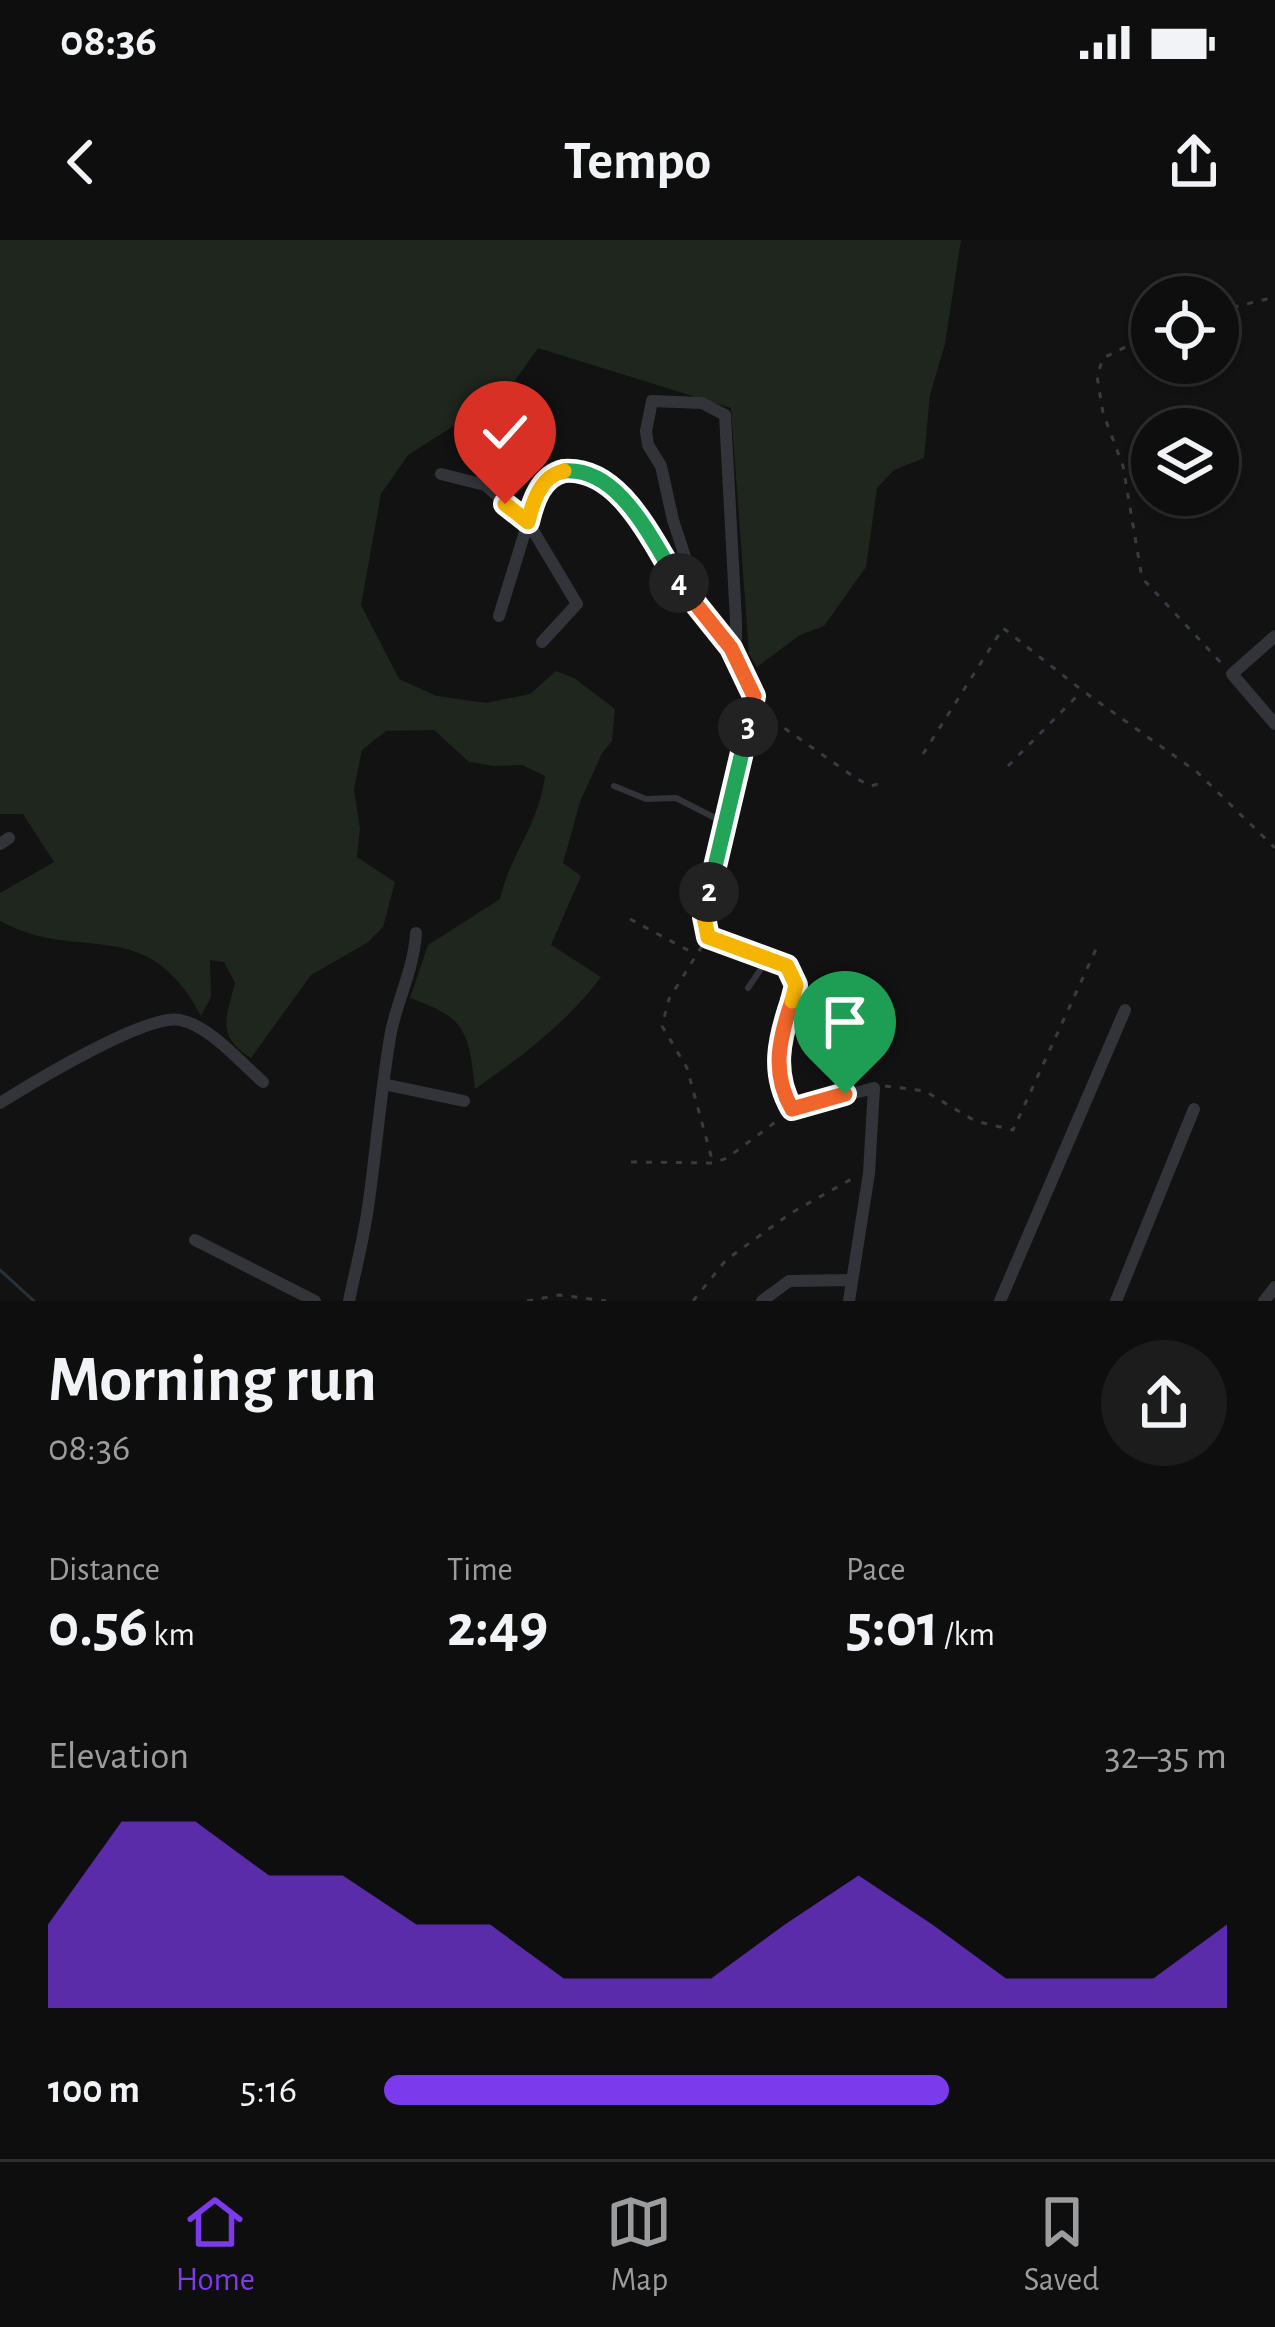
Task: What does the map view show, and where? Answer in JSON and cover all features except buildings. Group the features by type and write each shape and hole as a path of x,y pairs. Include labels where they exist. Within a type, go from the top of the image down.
{"street":[{"path":"731,648 736,621 724,416 702,403 652,401 646,430 649,445 662,466 673,520 705,614 731,648 754,696 704,917 708,937 769,957 792,970 796,985 778,1051 778,1074 792,1109 874,1088 868,1173 849,1301"},
{"path":"499,616 543,484 557,472 579,470 598,476 636,518 705,614"},
{"path":"441,474 485,485 528,522 577,604 542,642"},
{"path":"1275,636 1232,674 1275,724"},
{"path":"349,1301 369,1204 382,1084 399,995 415,957 416,933"},
{"path":"1000,1301 1125,1010"},
{"path":"0,1103 135,1029 166,1018 185,1020 263,1082"},
{"path":"382,1084 464,1101"},
{"path":"1115,1301 1194,1109"},
{"path":"195,1240 315,1301"},
{"path":"762,1301 789,1281 851,1280"},
{"path":"1264,1301 1275,1287"}],"lane":[{"path":"614,786 646,799 676,798 725,823"},
{"path":"748,988 769,957"}],"path":[{"path":"1239,306 1275,297"},
{"path":"1131,344 1103,358 1097,376 1103,413 1123,466 1142,578 1232,674"},
{"path":"923,754 1003,628 1197,772 1275,848"},
{"path":"1007,766 1082,691"},
{"path":"754,708 857,779 871,786 885,782"},
{"path":"630,919 697,955"},
{"path":"708,937 669,999 662,1026 687,1068 712,1163"},
{"path":"874,1088 894,1085 925,1091 975,1121 1013,1130 1096,947"},
{"path":"632,1162 727,1159 792,1109"},
{"path":"693,1301 726,1260 843,1181 868,1173"},
{"path":"527,1301 559,1295 605,1301"}],"shaded area":[{"path":"0,240 961,240 945,344 930,395 924,458 894,470 877,488 866,567 824,626 800,635 757,667 749,654 731,408 538,348 507,392 408,455 381,494 361,605 399,679 437,696 486,703 530,694 556,671 574,678 615,709 612,741 580,802 563,863 581,876 551,945 601,977 559,1024 475,1089 461,1029 443,1012 410,998 428,945 500,899 537,810 545,776 522,765 469,762 434,730 386,731 362,750 354,789 360,829 357,857 395,882 383,927 367,943 311,975 251,1058 228,1034 235,983 224,962 210,960 211,997 201,1016 180,984 158,963 135,951 58,940 0,921 0,893 54,862 23,814 0,814"}],"waterway":[{"path":"0,1270 34,1301"}],"route":[{"path":"505,504 528,522 543,484 557,472 579,470 598,476 636,518 681,586 731,648 754,696 754,708 704,928 716,941 769,957 792,970 796,985 778,1051 778,1074 792,1109 845,1094"}]}
